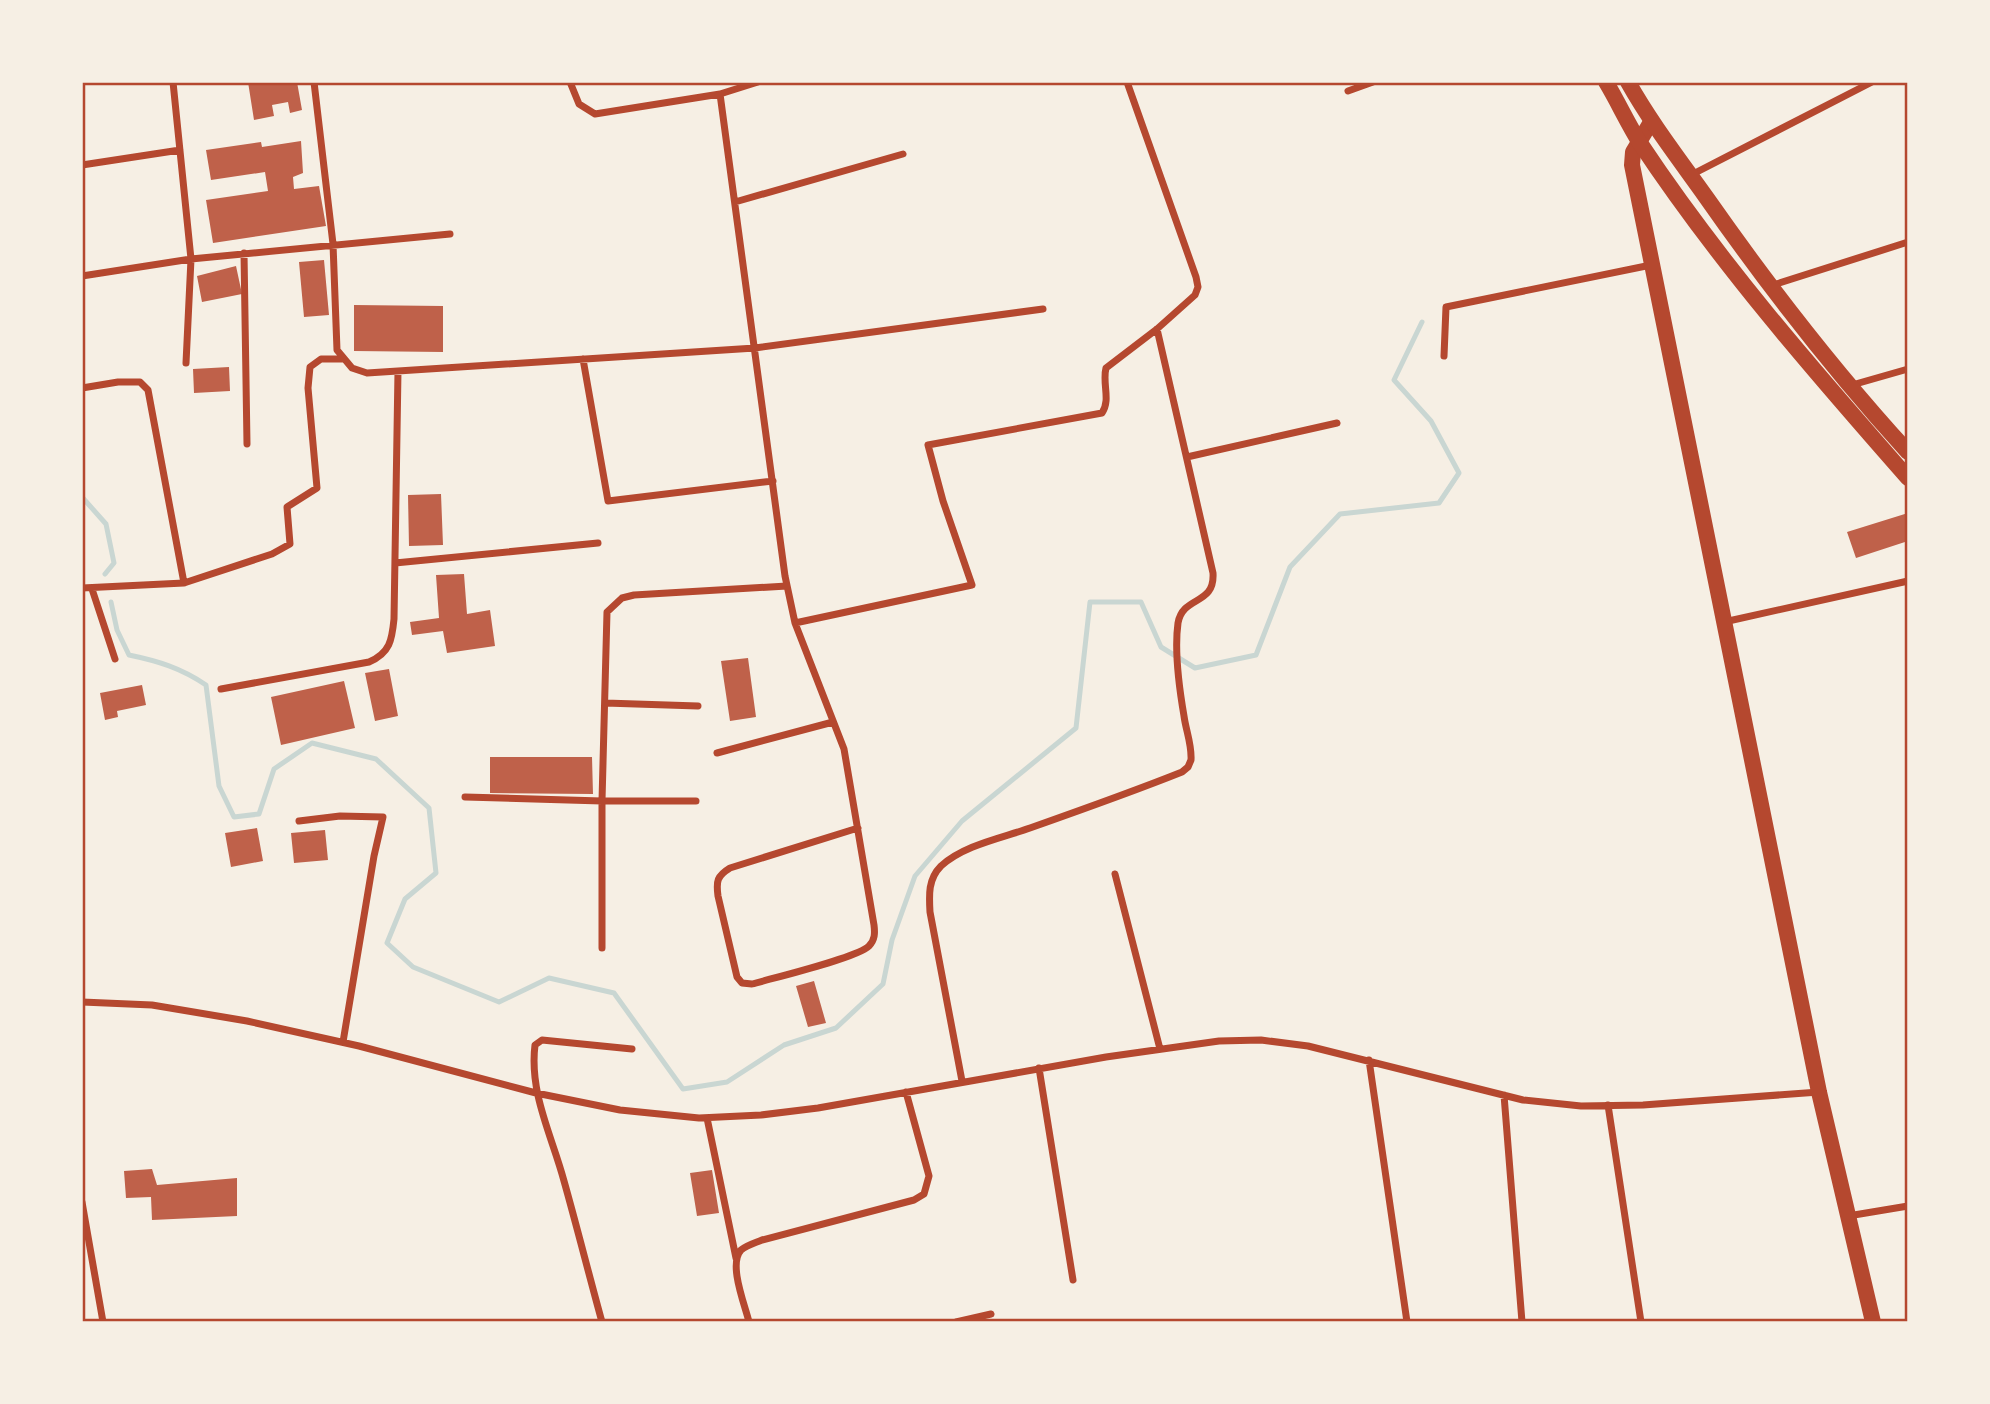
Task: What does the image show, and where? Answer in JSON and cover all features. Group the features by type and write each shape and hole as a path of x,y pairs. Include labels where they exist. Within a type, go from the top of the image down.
{"main road":[{"path":"1606,82 1640,142 1766,310 1826,385 1908,478"},
{"path":"1628,82 1651,122 1769,286 1848,386 1908,452"},
{"path":"1651,122 1633,152 1632,166 1819,1092 1873,1322"}],"street":[{"path":"173,82 191,259 186,363"},
{"path":"314,82 333,244 337,350 352,368 367,373 755,348 1043,309"},
{"path":"570,82 579,104 595,114 720,94 758,82"},
{"path":"795,623 972,584 943,500 928,445 1102,413 1106,401 1106,368 1157,329 1195,295 1198,287 1196,277 1127,82"},
{"path":"1348,91 1373,82"},
{"path":"1690,175 1872,82"},
{"path":"720,94 788,586 795,623 844,749 858,828 875,936 871,944 855,954 752,984 742,982 737,977 718,896 718,877 730,868 858,828"},
{"path":"82,165 180,150"},
{"path":"735,202 903,154"},
{"path":"82,275 244,253 450,234"},
{"path":"1769,286 1908,242"},
{"path":"244,253 247,444"},
{"path":"1444,356 1446,307 1652,265"},
{"path":"962,1081 930,912 929,891 933,877 941,867 970,849 1133,792 1188,767 1192,751 1184,718 1178,670 1181,614 1190,604 1210,593 1214,581 1157,329"},
{"path":"82,588 184,583 272,554 290,544 288,507 317,488 307,388 310,367 321,359 343,359"},
{"path":"583,359 608,501 772,481"},
{"path":"1848,386 1908,369"},
{"path":"221,689 369,662 382,656 389,648 393,636 397,371"},
{"path":"82,388 139,382 148,390 184,583"},
{"path":"1187,457 1337,423"},
{"path":"395,563 597,543"},
{"path":"1723,622 1908,581"},
{"path":"602,948 602,801 607,612 622,598 634,595 788,586"},
{"path":"92,589 115,659"},
{"path":"605,703 698,706"},
{"path":"717,753 833,722"},
{"path":"465,797 696,801"},
{"path":"299,821 340,816 383,817 372,866 343,1042"},
{"path":"1115,874 1160,1049"},
{"path":"82,1002 165,1007 247,1021 343,1042 536,1093 663,1116 707,1118 806,1110 1160,1049 1219,1041 1261,1040 1308,1046 1523,1100 1558,1104 1608,1105 1819,1092"},
{"path":"602,1322 564,1178 536,1093 533,1060 535,1045 542,1040 632,1049"},
{"path":"1369,1060 1407,1322"},
{"path":"1039,1068 1073,1280"},
{"path":"736,1258 742,1249 750,1244 914,1200 924,1194 929,1176 906,1092"},
{"path":"1504,1095 1522,1322"},
{"path":"1608,1105 1641,1322"},
{"path":"707,1118 749,1322"},
{"path":"82,1202 103,1322"},
{"path":"1848,1216 1908,1206"},
{"path":"956,1322 991,1314"}],"building":[{"path":"248,82 297,82 302,110 290,113 288,102 272,105 274,116 254,120"},
{"path":"301,141 303,173 293,177 294,189 319,186 326,226 213,243 206,200 268,191 265,172 211,180 206,150 261,142 262,147"},
{"path":"324,260 329,315 304,317 299,262"},
{"path":"236,266 242,294 202,302 197,276"},
{"path":"354,305 443,306 443,352 354,351"},
{"path":"229,367 230,391 194,393 193,369"},
{"path":"441,494 443,545 409,546 408,495"},
{"path":"1908,513 1908,541 1856,558 1847,532"},
{"path":"464,574 467,614 490,610 495,646 447,653 443,631 412,635 410,622 439,618 436,575"},
{"path":"748,658 756,717 730,721 721,661"},
{"path":"389,669 398,716 375,721 365,673"},
{"path":"344,681 355,728 281,745 271,697"},
{"path":"142,685 146,705 117,711 118,717 105,720 100,693"},
{"path":"490,757 592,757 593,794 490,793"},
{"path":"257,828 263,861 231,867 225,833"},
{"path":"325,830 328,860 294,863 291,833"},
{"path":"814,981 826,1023 808,1027 796,986"},
{"path":"152,1169 157,1185 237,1178 237,1216 152,1220 151,1197 126,1198 124,1171"},
{"path":"712,1170 719,1213 697,1216 690,1173"}],"waterway":[{"path":"111,602 117,630 129,655 169,666 206,685 219,786 234,817 259,814 274,769 312,743 376,759 429,808 436,873 405,899 387,943 413,967 499,1002 549,978 614,993 683,1089 727,1082 784,1045 836,1028 883,984 892,940 915,876 962,821 1076,728 1090,602 1141,602 1161,647 1195,668 1256,655 1290,567 1340,514 1439,503 1459,473 1431,421 1394,380 1422,322"},
{"path":"82,497 106,524 114,563 105,574"}]}
